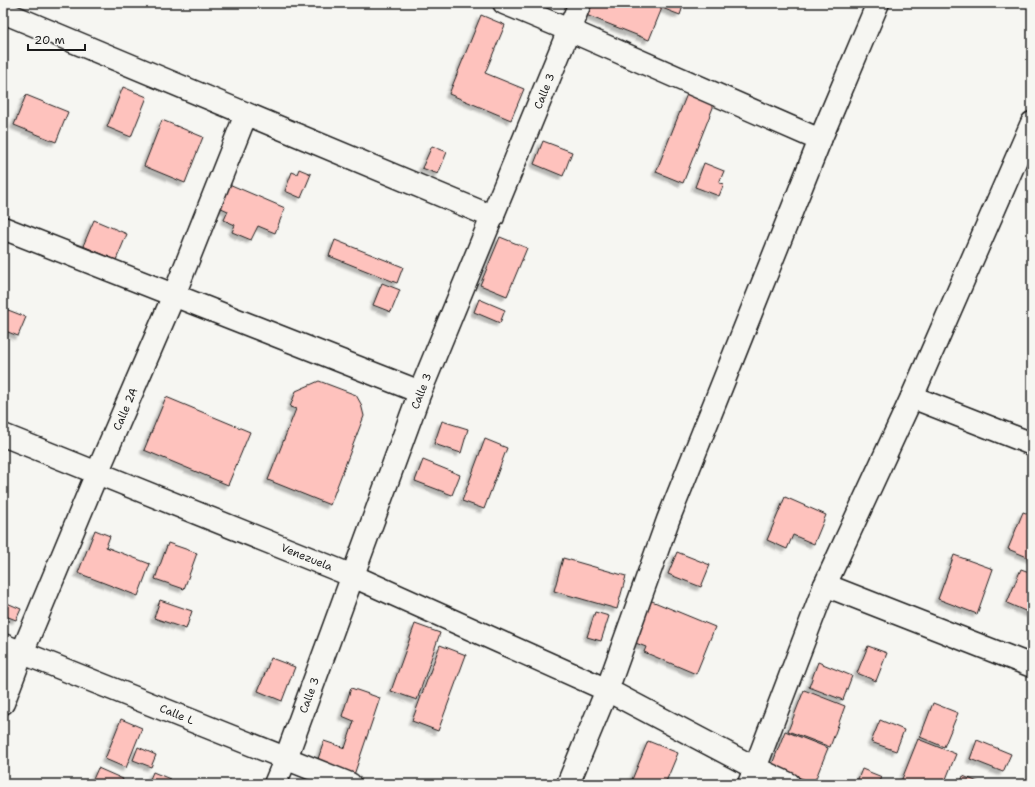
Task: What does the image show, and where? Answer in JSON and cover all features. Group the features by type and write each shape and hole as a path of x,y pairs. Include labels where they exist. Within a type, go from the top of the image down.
{"street":[{"path":"504,3 820,140"},
{"name":"Calle 3","path":"275,784 286,758 420,392 580,3"},
{"path":"568,784 607,690 668,520 820,140 878,3"},
{"path":"3,12 493,217"},
{"name":"Calle 2A","path":"3,704 13,649 97,473 174,295 246,114"},
{"path":"752,776 825,585 912,398 1032,123"},
{"path":"3,228 420,392"},
{"path":"912,398 1032,444"},
{"name":"Venezuela","path":"3,435 353,576 607,690 752,776 789,784"},
{"path":"825,585 1032,666"},
{"name":"Calle L","path":"13,649 350,784"}],"building":[{"path":"591,3 684,3 680,15 662,8 649,40 586,15"},
{"path":"481,15 505,25 485,73 524,89 511,120 449,94"},
{"path":"123,87 147,97 131,137 107,127"},
{"path":"687,94 714,105 683,183 656,172"},
{"path":"26,95 68,112 56,142 14,125"},
{"path":"162,120 203,137 185,183 144,166"},
{"path":"543,141 572,152 563,176 534,164"},
{"path":"432,146 447,152 438,174 422,168"},
{"path":"704,163 724,171 719,183 724,184 719,196 695,187"},
{"path":"299,169 311,174 301,198 285,191 292,172 297,174"},
{"path":"229,184 285,208 275,233 258,226 251,240 232,232 235,225 224,220 228,211 219,207"},
{"path":"94,220 127,234 116,260 83,246"},
{"path":"500,237 527,248 507,296 480,285"},
{"path":"335,240 403,267 397,283 329,256"},
{"path":"382,283 400,290 391,312 373,305"},
{"path":"479,299 505,310 500,323 474,312"},
{"path":"3,308 26,317 18,336 3,330"},
{"path":"319,381 356,395 361,404 364,416 330,505 268,480 296,409 290,407 296,391"},
{"path":"166,397 250,432 228,485 144,450"},
{"path":"442,421 468,429 461,453 434,444"},
{"path":"485,439 507,448 484,509 462,501"},
{"path":"423,460 460,475 452,495 415,481"},
{"path":"785,497 826,515 814,544 793,535 787,549 767,540"},
{"path":"1023,512 1032,515 1032,559 1008,549"},
{"path":"95,530 110,536 106,547 150,564 138,596 78,573"},
{"path":"168,543 197,553 184,589 155,579"},
{"path":"677,552 710,565 701,587 668,574"},
{"path":"954,555 993,569 977,614 938,599"},
{"path":"563,558 626,576 617,609 554,591"},
{"path":"1021,569 1032,573 1032,614 1007,603"},
{"path":"647,599 715,627 696,674 644,652 646,647 633,642"},
{"path":"160,600 192,611 186,629 154,618"},
{"path":"7,603 21,609 16,620 3,615"},
{"path":"595,612 609,616 601,641 587,637"},
{"path":"415,624 440,633 417,700 391,691"},
{"path":"440,645 466,655 438,731 412,721"},
{"path":"868,646 887,653 876,681 857,673"},
{"path":"271,658 295,667 282,701 258,691"},
{"path":"818,662 852,676 843,700 809,687"},
{"path":"351,688 380,698 354,775 317,762 324,741 345,748 354,721 342,716"},
{"path":"804,690 845,706 830,747 788,731"},
{"path":"933,703 958,713 944,747 920,737"},
{"path":"121,719 142,728 126,768 105,759"},
{"path":"880,720 904,730 896,751 871,742"},
{"path":"785,731 828,748 814,783 771,767"},
{"path":"918,739 956,754 944,784 900,784"},
{"path":"977,740 1011,754 1003,772 970,759"},
{"path":"648,741 678,753 665,784 636,784 631,782"},
{"path":"138,747 156,755 151,767 133,760"},
{"path":"98,768 123,779 121,784 91,784"},
{"path":"862,769 882,777 879,784 856,784"},
{"path":"153,772 170,779 168,784 148,784"},
{"path":"963,776 983,784 960,784"}]}
